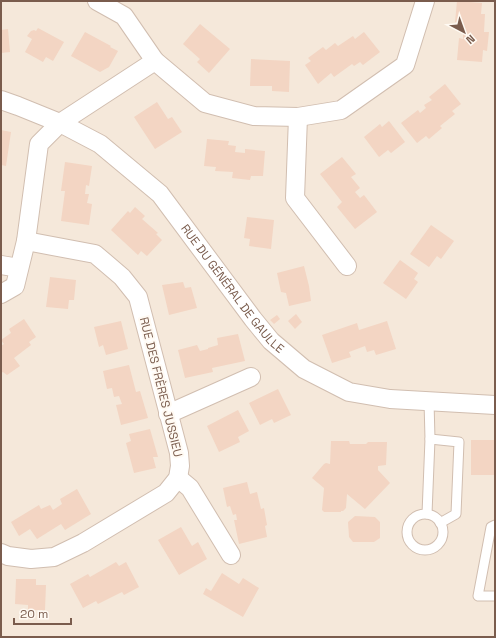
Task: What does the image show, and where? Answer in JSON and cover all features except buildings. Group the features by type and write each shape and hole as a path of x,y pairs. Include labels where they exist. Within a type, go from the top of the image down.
{"street":[{"path":"97,1 124,16 155,61 206,103 254,116 298,117 341,110 405,65 425,1"},
{"path":"1,294 15,286 26,241 39,144 60,123 155,61"},
{"name":"RUE DU GÉNÉRAL DE GAULLE","path":"1,100 60,123 100,144 160,194 271,341 304,369 349,392 390,399 495,405"},
{"path":"298,117 295,198 347,266"},
{"name":"RUE DES FRÈRES JUSSIEU","path":"26,241 95,254 122,277 138,297 179,453 180,466 178,478"},
{"path":"1,265 19,268"},
{"path":"168,414 251,377"},
{"path":"1,553 8,556 31,559 54,557 83,543 166,493 178,478 190,488 231,555"}],"lane":[{"path":"427,514 430,439 429,401"},
{"path":"430,439 459,442 456,514 440,523"},
{"path":"419,514 427,514 436,518 440,523 443,529 442,536 441,540 436,546 427,550 420,549 413,546 407,538 406,531 408,524 412,518 419,514"},
{"path":"495,525 491,527 478,596 495,596"}],"shaded area":[{"path":"1,1 495,1 495,637 1,637"}]}
